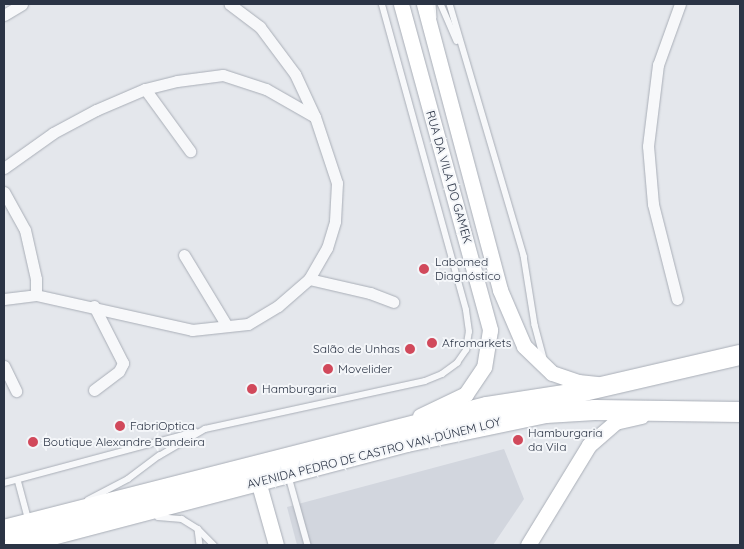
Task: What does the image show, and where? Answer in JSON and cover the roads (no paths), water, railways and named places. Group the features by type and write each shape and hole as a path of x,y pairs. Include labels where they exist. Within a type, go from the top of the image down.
{"highway":[{"name":"AVENIDA PEDRO DE CASTRO VAN-DÚNEM LOY","path":"4,530 399,427 487,407 628,381 740,355"},
{"name":"AVENIDA PEDRO DE CASTRO VAN-DÚNEM LOY","path":"14,545 407,442 546,413 740,412"}],"main road":[{"name":"RUA DA VILA DO GAMEK","path":"399,427 466,394 484,367 490,330 401,4"},
{"name":"RUA DA VILA DO GAMEK","path":"424,4 500,290 524,346 552,373 586,383 628,381"},
{"path":"528,545 588,445 606,428 629,418 686,411"},
{"path":"258,481 276,545"}],"street":[{"path":"4,15 22,4"},
{"path":"4,299 36,295 94,306 192,330 248,324 278,306 308,280 327,248 335,221 337,183 315,117 295,74 260,27 230,4"},
{"path":"677,299 654,204 648,146 658,65 680,4"},
{"path":"4,168 53,133 145,89 222,76 266,89 315,117"},
{"path":"145,89 190,151"},
{"path":"4,192 25,230 36,278 36,295"},
{"path":"184,255 227,326"},
{"path":"308,280 370,293 393,302"},
{"path":"94,306 123,363 119,371 94,390"},
{"path":"4,366 16,391"}],"lane":[{"name":"RUA DA VILA DO GAMEK","path":"205,429 365,396 442,374 457,363 466,350 469,332 466,310 382,4"},
{"path":"433,4 441,69"},
{"path":"441,4 466,63"},
{"path":"450,4 524,256 540,349 552,373"},
{"path":"4,483 205,429"},
{"path":"54,517 128,479 205,429"},
{"path":"288,473 308,545"},
{"path":"18,480 29,523"},
{"path":"89,526 166,516 182,519 198,529 214,545"},
{"path":"198,529 200,545"}],"place":[{"name":"Labomed Diagnóstico","path":"424,269"},
{"name":"Afromarkets","path":"432,343"},
{"name":"Salão de Unhas","path":"410,349"},
{"name":"Movelider","path":"328,369"},
{"name":"Hamburgaria","path":"252,389"},
{"name":"FabriOptica","path":"120,426"},
{"name":"Hamburgaria da Vila","path":"518,440"},
{"name":"Boutique Alexandre Bandeira","path":"33,442"}]}
